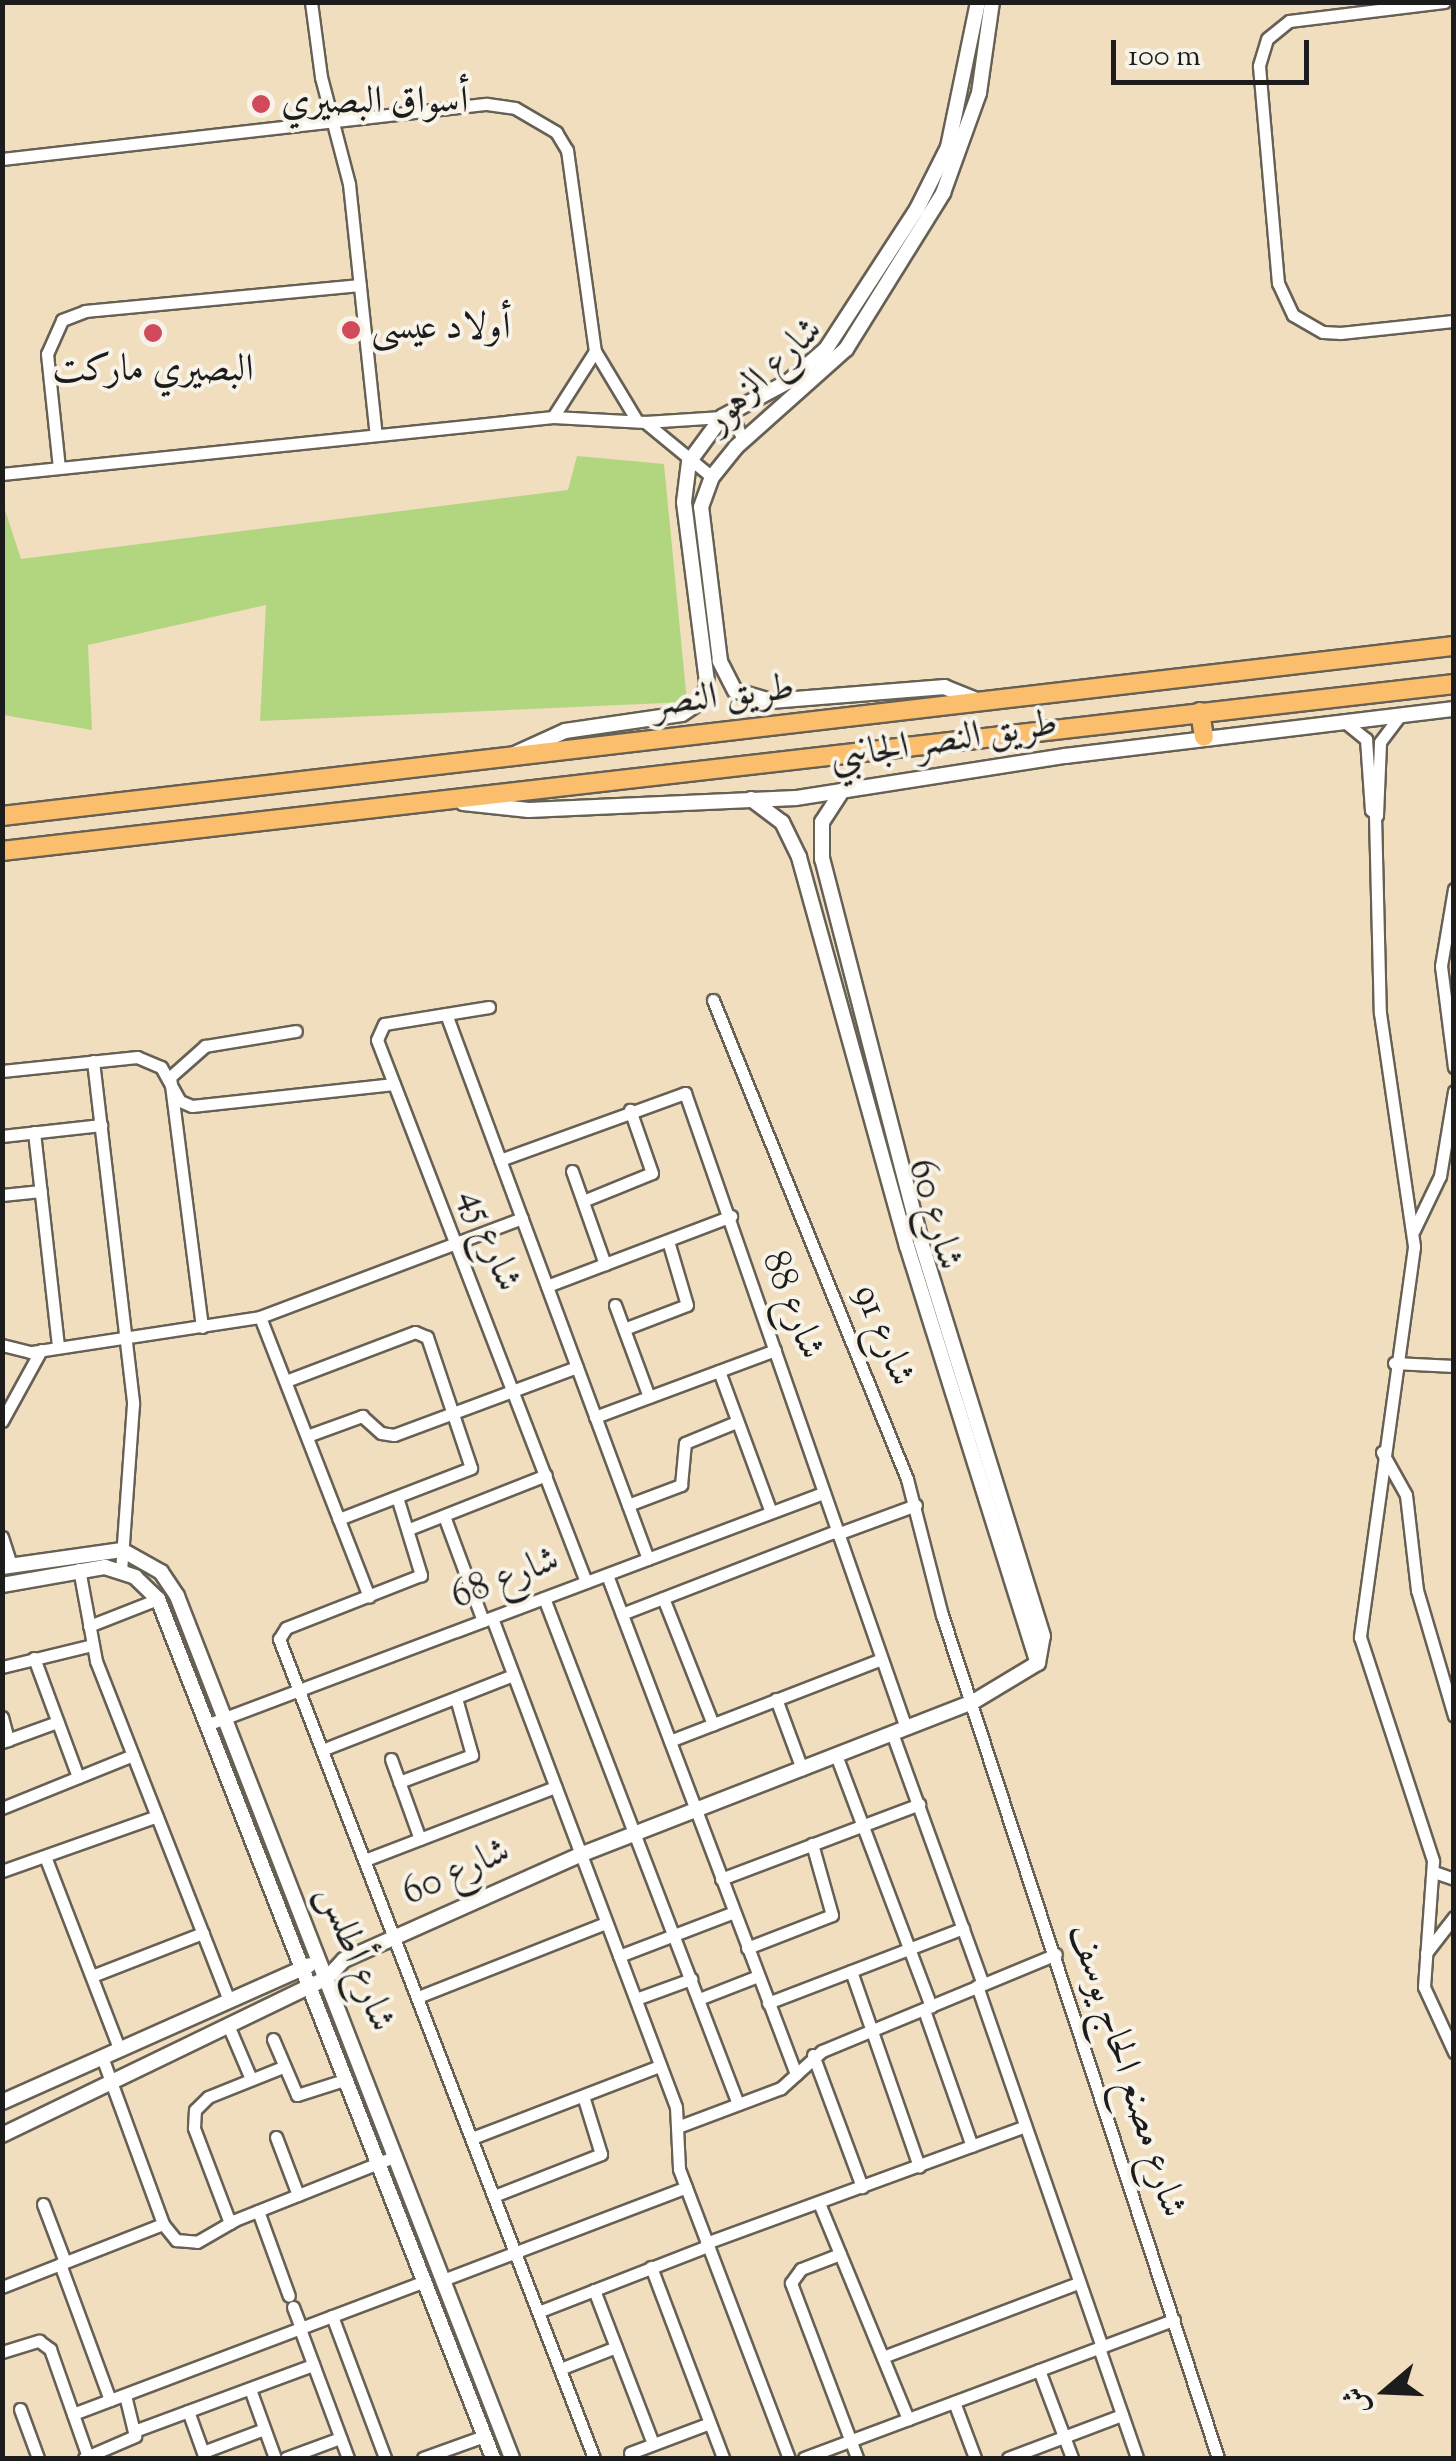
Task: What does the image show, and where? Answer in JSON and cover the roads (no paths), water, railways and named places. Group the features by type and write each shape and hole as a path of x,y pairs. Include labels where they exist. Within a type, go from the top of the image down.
{"highway":[{"name":"طريق النصر","path":"2,816 1454,646"},
{"name":"طريق النصر","path":"2,851 1454,684"},
{"path":"1200,712 1204,737"}],"street":[{"name":"شارع الزهور","path":"511,756 565,732 682,714 704,698 708,682 684,502 689,462 722,417 789,381 826,349 917,209 948,146 978,2"},
{"name":"شارع الزهور","path":"979,701 945,687 771,701 735,690 720,661 701,507 712,476 743,440 846,348 943,193 979,92 992,2"},
{"path":"1444,2 1304,18 1267,39 1259,66 1284,300 1293,314 1323,332 1454,320"},
{"path":"313,5 332,121 349,184 376,434"},
{"path":"2,159 487,104 515,108 556,132 574,174 595,352 641,422 712,476"},
{"path":"60,468 46,354 62,320 85,310 360,285"},
{"path":"553,417 595,352"},
{"path":"2,474 553,417 641,422 722,417 735,422 743,440"},
{"name":"طريق النصر الجانبي","path":"442,801 529,810 842,791 1204,737 1454,709"},
{"path":"1373,745 1403,715"},
{"path":"1340,722 1360,730 1373,745 1380,1012 1414,1230"},
{"name":"شارع 60","path":"842,791 830,805 820,840 846,963 928,1290"},
{"name":"شارع 60","path":"327,1978 344,1960 580,1854 973,1702 1038,1663 1043,1636 928,1290 793,838 750,798"},
{"path":"1454,888 1442,943 1454,1067"},
{"path":"830,967 846,963"},
{"name":"شارع 91","path":"713,1000 916,1505 942,1615 973,1702"},
{"name":"شارع 45","path":"489,1007 380,1026 377,1040 516,1390 586,1582"},
{"path":"446,1014 648,1559"},
{"path":"170,1077 204,1046 296,1031"},
{"path":"2,1071 136,1057 170,1077 180,1101 192,1106 394,1084"},
{"path":"2,1585 79,1569 121,1570 133,1414 93,1061"},
{"path":"170,1077 202,1327"},
{"path":"1454,1091 1440,1176 1414,1230 1360,1637 1434,1872 1423,1957 1424,1987 1436,2022 1454,2052"},
{"name":"شارع 88","path":"500,1160 685,1093 731,1216 730,1230 881,1658 918,1804 963,1928 1025,2126 1138,2458"},
{"path":"582,1201 652,1172 630,1110"},
{"path":"2,1136 100,1125"},
{"path":"34,1132 58,1346"},
{"path":"572,1172 605,1264"},
{"path":"2,1195 41,1191"},
{"path":"547,1286 731,1216"},
{"path":"2,1345 41,1350 260,1317 522,1218"},
{"path":"624,1329 687,1305 668,1241"},
{"path":"615,1305 649,1397"},
{"path":"260,1317 368,1596"},
{"path":"286,1381 422,1332 454,1412 471,1468 339,1519"},
{"path":"4,1416 41,1350"},
{"path":"595,1417 775,1350"},
{"path":"1394,1362 1454,1366"},
{"path":"307,1436 362,1416 390,1436 576,1367"},
{"path":"718,1371 771,1512"},
{"path":"628,1504 682,1485 682,1447 736,1422"},
{"path":"1382,1452 1406,1495 1417,1590 1454,1716"},
{"path":"408,1529 546,1475"},
{"name":"شارع 68","path":"209,1724 824,1493"},
{"path":"397,1497 422,1572 281,1632 299,1690 594,2458"},
{"path":"622,1614 916,1505"},
{"path":"444,1516 514,1676 636,2000 680,2126 677,2160 686,2187 789,2458"},
{"path":"2,1537 6,1566 76,1552 122,1550"},
{"name":"شارع أطلس","path":"122,1550 146,1561 171,1585 512,2458"},
{"path":"79,1569 92,1645 229,2000"},
{"name":"شارع أطلس","path":"121,1570 158,1599 493,2458"},
{"path":"607,1574 796,2074"},
{"path":"544,1598 738,2104"},
{"path":"663,1598 713,1724"},
{"path":"89,1626 158,1599"},
{"path":"2,1667 92,1645"},
{"path":"34,1658 78,1777"},
{"path":"670,1740 881,1658"},
{"path":"322,1750 514,1676"},
{"path":"400,1782 472,1755 456,1698"},
{"path":"776,1699 802,1769"},
{"name":"شارع مصنع الحاج يوسف","path":"973,1702 1218,2458"},
{"path":"2,1717 5,1741 57,1722"},
{"path":"2,1808 133,1755"},
{"path":"836,1755 910,1949 972,2146"},
{"path":"391,1759 420,1839"},
{"path":"365,1860 555,1787"},
{"path":"721,1879 918,1804"},
{"path":"2,1870 46,1859 157,1816"},
{"path":"747,1948 832,1914 812,1844"},
{"path":"46,1859 119,2048"},
{"path":"1434,1872 1454,1879"},
{"path":"619,1956 734,1912"},
{"path":"1423,1957 1454,1916"},
{"path":"418,1997 606,1923"},
{"path":"768,2004 963,1928"},
{"path":"92,1976 202,1934"},
{"path":"680,2126 780,2088 813,2055 1056,1954"},
{"path":"2,2102 320,1960"},
{"name":"شارع 60","path":"320,1960 344,1960"},
{"path":"851,1971 919,2166"},
{"path":"699,1998 758,1976"},
{"path":"2,2135 327,1978"},
{"path":"636,2000 691,1978"},
{"path":"1436,2022 1454,2030"},
{"path":"228,2024 251,2079"},
{"path":"273,2039 297,2095 347,2079"},
{"path":"813,2055 862,2187"},
{"path":"102,2057 162,2224 187,2243 396,2156"},
{"path":"472,2138 660,2066"},
{"path":"230,2223 193,2118 208,2096 283,2067"},
{"path":"494,2196 598,2157 582,2096"},
{"path":"538,2312 706,2244 1025,2126"},
{"path":"276,2137 298,2195"},
{"path":"444,2280 686,2187"},
{"path":"820,2203 908,2419"},
{"path":"43,2204 110,2400"},
{"path":"258,2211 348,2458"},
{"path":"2,2287 162,2224"},
{"path":"840,2254 801,2270 791,2283 857,2458"},
{"path":"652,2267 723,2458"},
{"path":"73,2414 425,2281"},
{"path":"883,2358 1078,2283"},
{"path":"594,2290 653,2444"},
{"path":"436,2310 452,2304"},
{"path":"332,2316 385,2458"},
{"path":"804,2458 1174,2320"},
{"path":"2,2352 45,2344 86,2458 132,2440 136,2430 125,2395"},
{"path":"560,2368 616,2347"},
{"path":"136,2430 313,2365"},
{"path":"1039,2370 1072,2458"},
{"path":"250,2389 275,2458"},
{"path":"954,2402 976,2458"},
{"path":"20,2409 38,2458"},
{"path":"188,2412 204,2456 264,2429"},
{"path":"1008,2458 1122,2415"},
{"path":"630,2453 710,2423"},
{"path":"423,2458 484,2436"},
{"path":"286,2458 340,2438"}],"place":[{"name":"أسواق البصيري","path":"261,104"},
{"name":"أولاد عيسى","path":"351,330"},
{"name":"البصيري ماركت","path":"153,333"}]}
